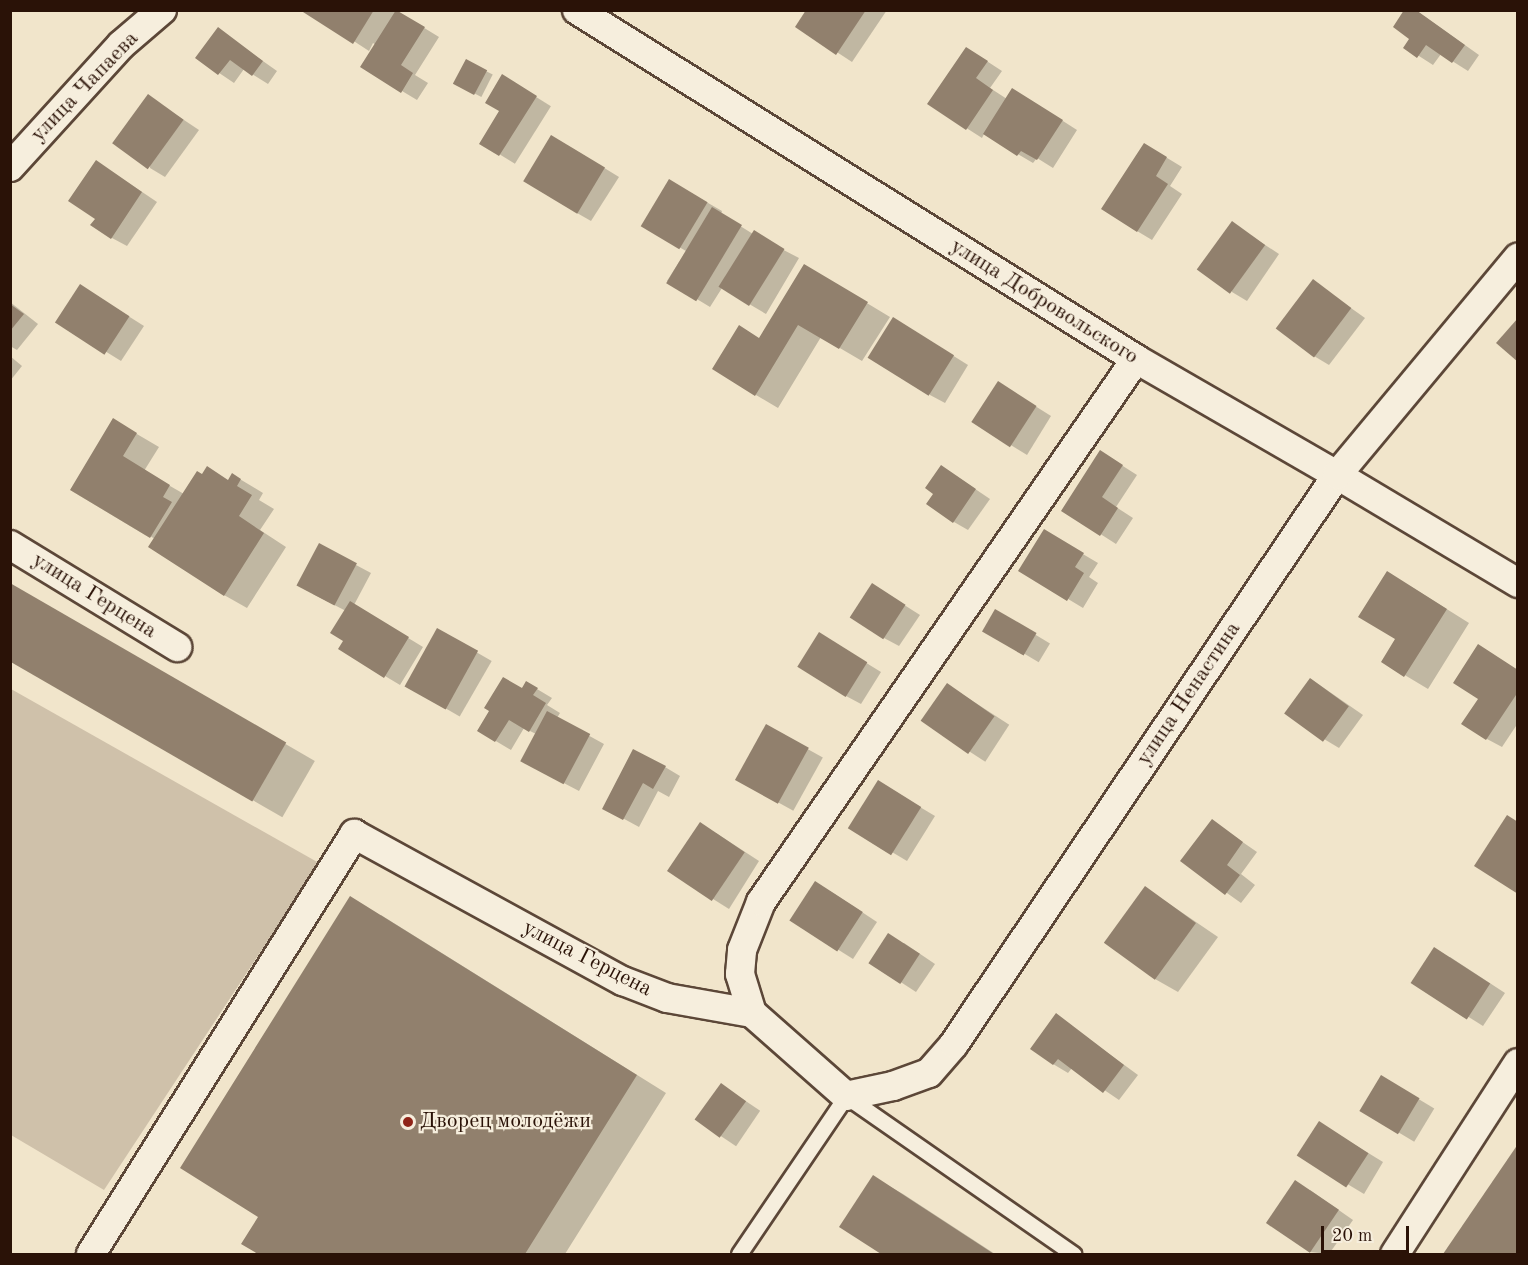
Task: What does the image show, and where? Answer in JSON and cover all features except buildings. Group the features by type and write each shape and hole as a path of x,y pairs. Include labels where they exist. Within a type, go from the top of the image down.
{"street":[{"name":"улица Чапаева","path":"10,167 121,45 162,10"},
{"name":"улица Добровольского","path":"577,10 1136,359 1518,583"},
{"name":"улица Ненастина","path":"846,1096 892,1086 929,1073 954,1044 1337,475 1518,258"},
{"path":"846,1096 752,1013 740,974 742,950 761,902 1136,359"},
{"name":"улица Герцена","path":"10,545 177,647"},
{"name":"улица Герцена","path":"91,1254 354,834 623,981 667,998 752,1013"},
{"path":"1395,1254 1518,1063"}],"lane":[{"path":"739,1254 846,1096 1072,1254"}],"shaded area":[{"path":"11,689 319,863 104,1190 11,1135"}],"place":[{"name":"Дворец молодёжи","path":"408,1122"}]}
